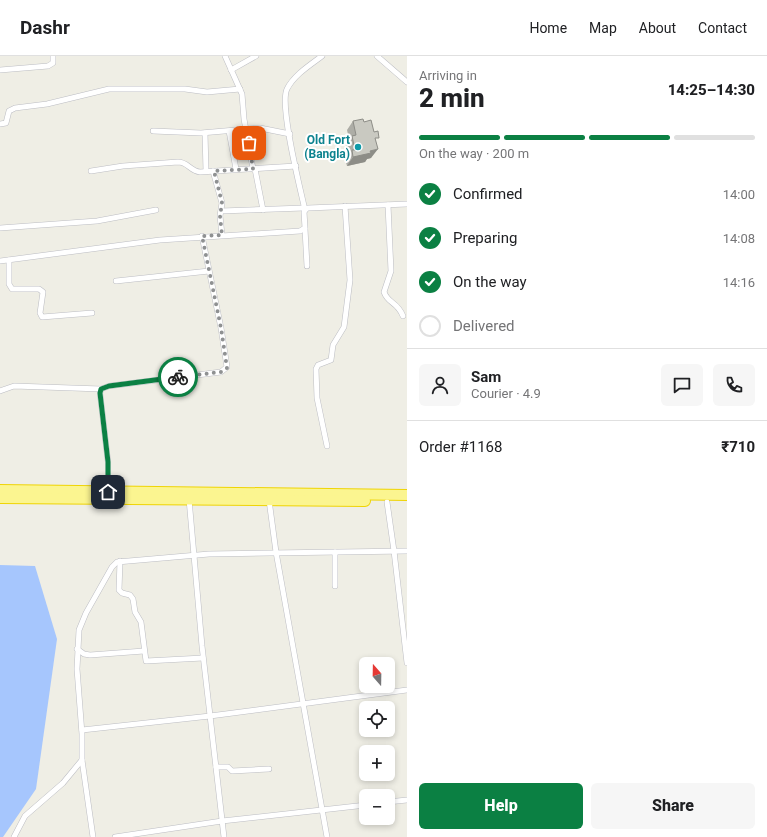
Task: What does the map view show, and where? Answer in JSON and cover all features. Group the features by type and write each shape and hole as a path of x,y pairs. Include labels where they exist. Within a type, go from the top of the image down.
{"highway":[{"path":"0,490 407,495"},
{"path":"0,498 407,502"}],"street":[{"path":"0,70 48,66 53,63 53,56"},
{"path":"226,56 240,89 246,130 263,210"},
{"path":"231,70 256,56"},
{"path":"377,56 407,82"},
{"path":"307,266 304,209 286,115 285,94 293,80 319,57"},
{"path":"0,124 6,123 9,111 15,108 47,104 109,89 185,89 207,92 240,89"},
{"path":"153,131 205,133 269,129 290,134"},
{"path":"229,131 236,170"},
{"path":"205,133 206,171"},
{"path":"91,171 123,166 178,162 185,163 194,171 296,166"},
{"path":"214,171 222,203 222,235"},
{"path":"221,211 407,204"},
{"path":"388,205 391,271 384,292 389,301 398,305 403,316"},
{"path":"327,446 317,398 316,369 318,365 331,360 333,345 344,327 350,280 345,206"},
{"path":"0,228 97,221 156,210"},
{"path":"0,261 202,236 304,229"},
{"path":"0,391 14,386 101,389 109,386 221,372 226,370 227,364 221,328 202,236"},
{"path":"9,260 9,284 12,289 39,289 43,292 40,313 42,317 92,313"},
{"path":"116,281 209,271"},
{"path":"101,389 100,393 108,462 108,492"},
{"path":"190,500 203,658 224,837"},
{"path":"269,500 276,552 327,837"},
{"path":"387,502 407,663"},
{"path":"92,837 82,760 82,730 77,649 79,630 86,613 112,567 120,561 194,556 276,552 407,550"},
{"path":"335,552 335,586"},
{"path":"120,561 119,590 133,598 135,612 141,622 146,660 149,662 203,658"},
{"path":"77,649 84,654 144,651"},
{"path":"82,730 210,716 302,702 407,690"},
{"path":"14,837 25,816 63,783 82,760"},
{"path":"216,767 228,767 232,771 269,769"},
{"path":"395,801 407,800"},
{"path":"115,837 222,821 359,805"}],"water":[{"path":"0,565 35,566 57,639 36,789 3,837 0,837"}],"building":[{"path":"363,119 364,122 371,120 374,132 378,131 379,138 375,138 378,149 370,151 371,153 353,157 352,150 355,150 352,136 356,135 353,121"}],"way so far":[{"path":"178,377 221,372 227,368 221,328 202,236 222,235 220,212 222,203 214,171 253,169 249,143"}],"place":[{"name":"Old Fort (Bangla)","path":"358,147"}],"route":[{"path":"108,492 108,462 100,393 101,389 109,386 178,377"}]}
